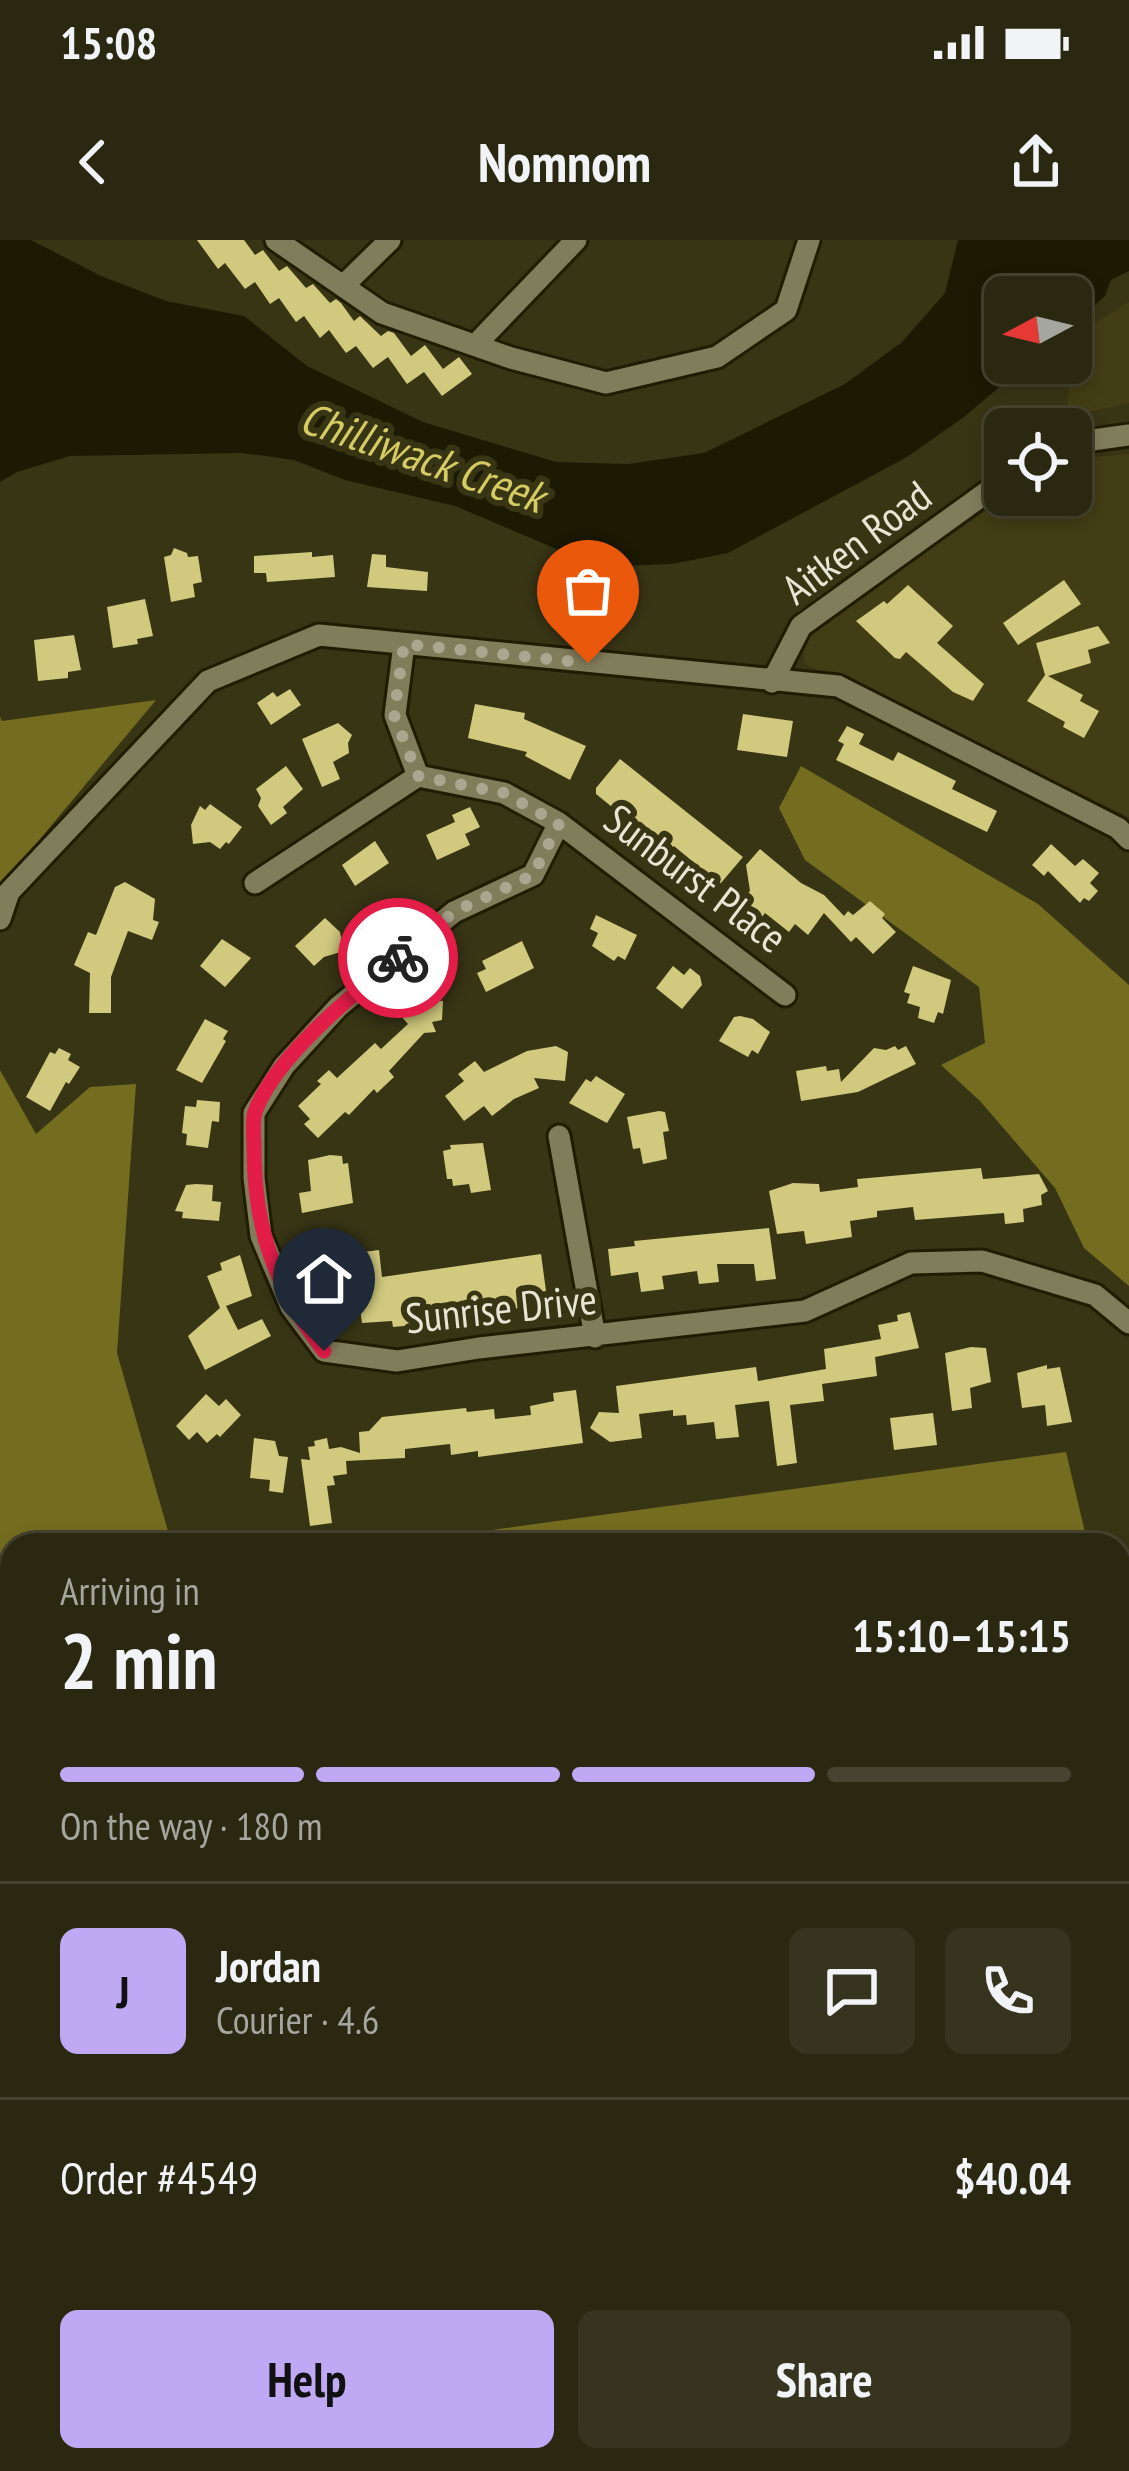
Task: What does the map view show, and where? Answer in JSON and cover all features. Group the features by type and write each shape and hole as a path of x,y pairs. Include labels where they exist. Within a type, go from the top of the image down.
{"street":[{"path":"276,240 382,314 511,358 606,382 717,357 785,310 809,240"},
{"path":"343,286 390,240"},
{"path":"481,339 576,240"},
{"path":"1092,439 1129,435"},
{"name":"Aitken Road","path":"772,682 800,626 984,494"},
{"path":"0,919 4,889 208,681 319,635 838,686 1118,828 1129,839"},
{"path":"404,644 394,715 418,776"},
{"path":"255,883 418,776 504,793 559,824"},
{"name":"Sunburst Place","path":"559,824 785,995"},
{"name":"Sunrise Drive","path":"559,824 533,875 454,912 338,1006 284,1066 254,1113 254,1178 261,1236 291,1307 324,1351 397,1361 805,1311 911,1263 982,1261 1095,1295 1129,1323"},
{"path":"559,1136 595,1337"}],"shaded area":[{"path":"1129,302 1129,403 1092,411 1067,408 1069,384 1092,384 1092,325"},
{"path":"1129,454 1129,817 804,663 803,636 984,512 984,516 1092,516 1092,457"},
{"path":"156,700 0,887 0,717 2,721"},
{"path":"801,766 1038,904 1129,985 1129,1286 1084,1248 1055,1188 980,1101 941,1065 985,1043 979,987 805,860 779,808"},
{"path":"0,1070 36,1134 90,1087 136,1084 117,1353 169,1533 0,1533"},
{"path":"1066,1452 1085,1533 469,1533"}],"water":[{"name":"Chilliwack Creek","path":"0,240 31,240 99,275 166,301 244,316 307,366 423,422 556,462 628,464 704,453 845,384 902,342 945,293 958,240 1129,240 1129,271 1111,280 1105,296 1092,308 1092,276 984,276 984,384 1003,384 907,457 728,553 672,564 616,566 566,553 455,506 345,480 294,460 242,453 70,456 0,482"}],"building":[{"path":"197,240 244,240 255,255 263,250 279,271 287,266 306,288 313,284 330,303 336,299 354,321 360,316 381,336 394,333 411,356 425,345 443,369 459,357 472,374 442,396 424,372 407,384 388,357 373,368 356,346 346,353 329,330 320,338 304,316 296,322 279,298 270,304 255,282 245,289 225,263 218,269"},
{"path":"174,548 188,557 198,556 202,582 193,584 195,597 171,602 164,557"},
{"path":"312,552 312,557 333,555 335,577 267,582 266,573 254,573 254,556"},
{"path":"372,554 386,555 386,567 428,572 427,591 367,587"},
{"path":"1064,580 1081,604 1018,645 1003,623"},
{"path":"908,585 953,626 937,643 984,684 973,701 953,692 906,652 895,658 856,621 884,601 887,604"},
{"path":"145,599 153,636 113,648 107,607"},
{"path":"1098,626 1110,643 1088,650 1091,663 1048,676 1083,695 1080,701 1099,711 1084,738 1027,701 1045,675 1036,643"},
{"path":"74,635 81,670 68,672 68,678 38,681 34,640"},
{"path":"290,689 301,705 271,725 257,703 273,692 277,697"},
{"path":"475,704 525,713 524,719 586,746 570,780 525,756 527,752 468,738"},
{"path":"743,714 793,721 787,757 737,750"},
{"path":"338,723 352,735 349,753 333,762 340,779 322,787 302,739"},
{"path":"847,726 864,734 859,744 893,761 898,752 956,781 952,789 997,811 987,832 836,760 844,744 838,741"},
{"path":"620,759 743,857 715,890 692,874 699,867 674,846 670,851 616,802 612,807 596,794"},
{"path":"286,766 303,789 283,807 287,813 271,825 258,806 261,798 256,789"},
{"path":"210,804 242,827 220,849 210,842 193,844 191,825 200,806 205,810"},
{"path":"470,807 480,827 465,834 470,845 437,860 426,835 455,822 452,815"},
{"path":"375,841 389,863 355,886 342,865"},
{"path":"1051,844 1075,866 1083,859 1099,873 1090,883 1098,891 1089,901 1084,898 1080,903 1048,871 1044,876 1032,865"},
{"path":"760,849 801,883 824,895 844,916 848,911 853,915 870,901 896,932 873,954 856,937 851,942 824,913 808,935 795,924 789,932 765,913 755,926 735,909 750,891 746,865"},
{"path":"125,882 155,899 153,920 159,922 152,940 128,931 111,977 111,1013 89,1013 90,973 74,965 88,932 96,935 115,887"},
{"path":"596,915 637,935 625,960 618,956 614,961 592,946 598,933 590,929"},
{"path":"325,918 340,932 344,951 314,966 295,946"},
{"path":"222,939 251,958 225,987 200,966"},
{"path":"522,941 534,968 486,992 477,973 486,969 482,961"},
{"path":"673,966 684,975 690,968 702,985 682,1009 656,988"},
{"path":"913,966 951,980 943,1014 938,1012 934,1023 918,1018 920,1007 907,1003 910,994 904,992"},
{"path":"418,991 426,1000 443,1001 442,1020 432,1022 436,1032 424,1033 389,1071 394,1077 318,1138 304,1124 310,1119 298,1106 329,1070 337,1078 375,1043 381,1049 408,1024 394,1008"},
{"path":"734,1017 770,1032 758,1054 752,1050 748,1057 719,1041"},
{"path":"205,1019 228,1031 202,1083 176,1070"},
{"path":"556,1046 568,1052 565,1081 534,1078 539,1088 492,1116 484,1106 464,1121 445,1096 464,1081 458,1074 475,1061 484,1072 527,1051"},
{"path":"895,1046 898,1050 906,1046 916,1064 858,1092 801,1101 796,1071 826,1066 827,1071 839,1069 841,1082 874,1048"},
{"path":"59,1048 71,1054 68,1060 80,1067 50,1111 26,1097 50,1052 55,1054"},
{"path":"596,1076 625,1094 607,1123 569,1103 586,1079 591,1082"},
{"path":"197,1100 220,1102 219,1122 212,1121 208,1148 186,1145 187,1134 182,1133 185,1106 196,1107"},
{"path":"665,1112 669,1131 663,1132 667,1159 643,1164 640,1148 633,1149 627,1117"},
{"path":"483,1143 491,1190 471,1193 469,1184 453,1186 452,1179 447,1179 443,1151 451,1149 450,1145"},
{"path":"342,1156 343,1164 348,1163 353,1203 302,1213 299,1193 311,1191 308,1160"},
{"path":"981,1168 983,1179 1039,1174 1048,1191 1041,1195 1042,1205 1023,1209 1024,1222 1005,1224 1004,1213 915,1220 913,1207 877,1211 877,1217 850,1221 852,1237 806,1244 804,1231 777,1234 769,1191 793,1183 819,1184 820,1192 858,1187 857,1179"},
{"path":"186,1185 213,1185 212,1201 221,1202 219,1221 182,1218 183,1212 175,1211"},
{"path":"769,1228 776,1279 756,1281 754,1264 717,1264 719,1282 699,1284 697,1271 662,1276 664,1289 641,1292 638,1272 611,1276 608,1249 635,1246 634,1241"},
{"path":"354,1249 355,1253 379,1250 382,1277 541,1254 546,1291 525,1294 526,1307 504,1310 502,1298 413,1311 415,1325 362,1323 358,1293 339,1293 332,1265 334,1252"},
{"path":"240,1255 252,1296 226,1306 238,1330 262,1319 271,1336 205,1370 188,1336 220,1308 207,1276 222,1270 220,1263"},
{"path":"910,1312 919,1348 875,1357 877,1376 822,1384 824,1401 790,1405 797,1463 777,1466 769,1401 735,1405 739,1437 716,1439 714,1422 687,1425 686,1415 673,1416 673,1410 639,1414 642,1438 610,1442 590,1428 599,1412 619,1413 616,1386 756,1367 758,1381 826,1369 824,1349 881,1339 878,1325 898,1321 897,1315"},
{"path":"986,1348 991,1382 970,1388 972,1408 952,1411 945,1353"},
{"path":"1047,1365 1047,1369 1060,1367 1072,1422 1047,1426 1045,1405 1022,1408 1017,1373"},
{"path":"576,1390 583,1443 478,1457 478,1451 451,1455 450,1444 405,1449 405,1458 346,1461 347,1474 333,1476 335,1485 327,1486 332,1523 310,1526 301,1459 310,1460 308,1447 315,1446 314,1441 327,1438 329,1449 360,1453 359,1432 369,1431 382,1417 466,1408 467,1412 494,1409 495,1419 531,1415 530,1406 554,1401 553,1393"},
{"path":"206,1394 219,1406 226,1399 241,1415 220,1437 217,1434 207,1443 197,1432 189,1440 176,1426"},
{"path":"933,1413 937,1445 894,1450 890,1418"},
{"path":"254,1438 275,1441 279,1456 288,1457 283,1493 269,1491 270,1480 250,1478"}],"way so far":[{"path":"398,958 454,912 533,875 559,824 504,793 418,776 394,715 404,644 588,663"}],"route":[{"path":"324,1351 291,1307 261,1236 254,1178 254,1113 284,1066 338,1006 398,958"}]}
